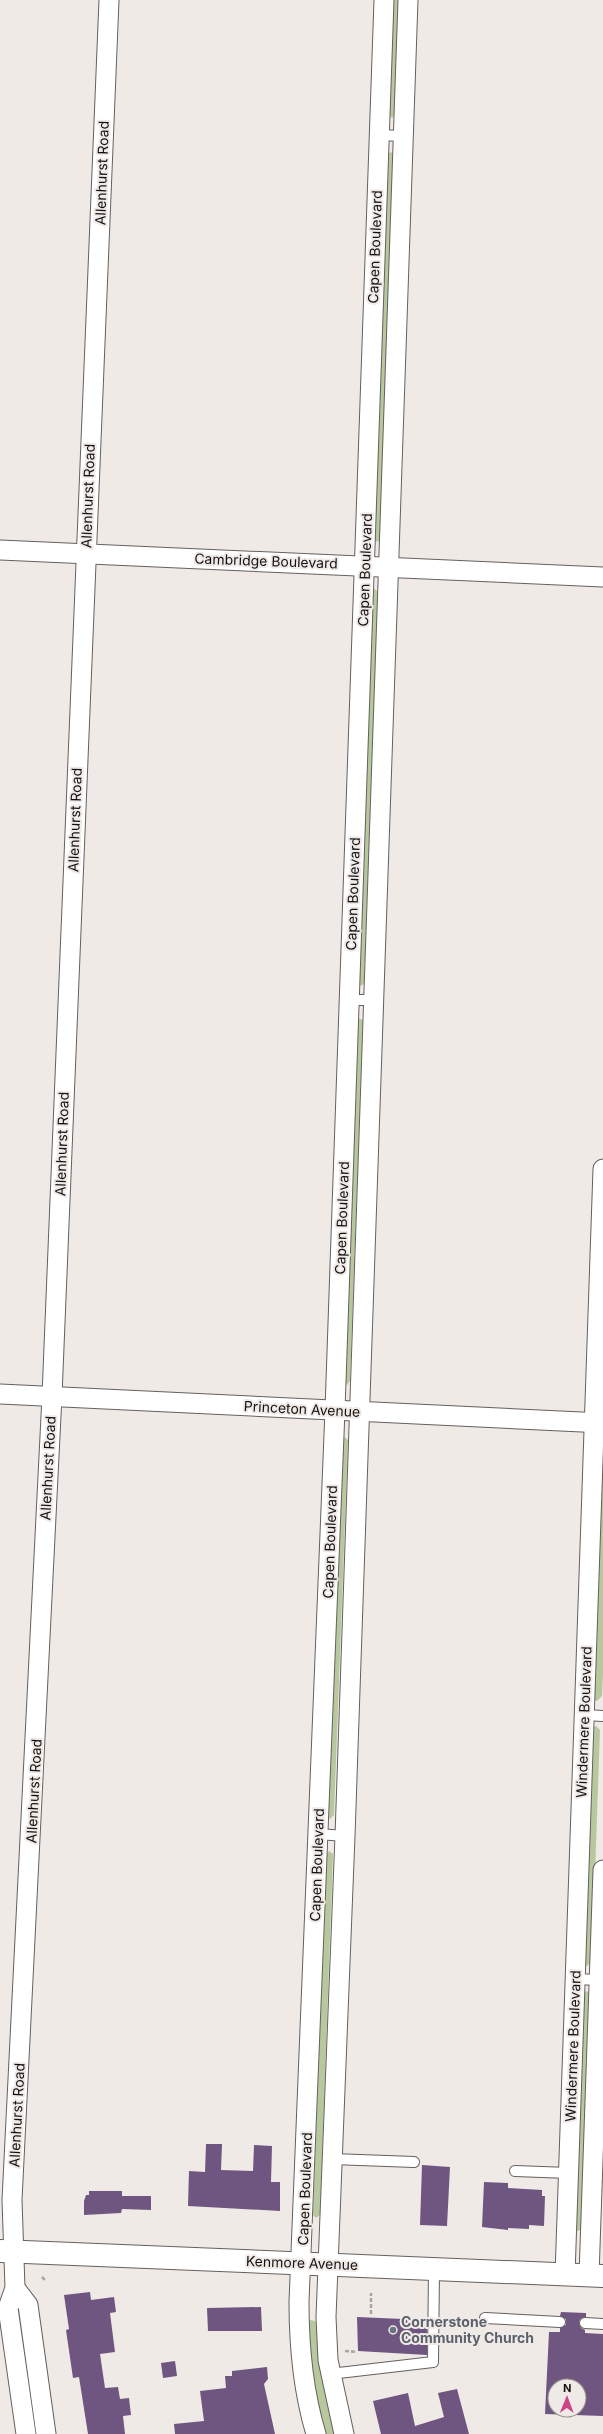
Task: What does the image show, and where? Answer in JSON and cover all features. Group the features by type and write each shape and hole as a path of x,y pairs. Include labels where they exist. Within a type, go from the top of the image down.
{"main road":[{"name":"Kenmore Avenue","path":"6,2251 596,2276"}],"street":[{"name":"Allenhurst Road","path":"26,2434 8,2308 15,2288 6,2251 12,2200 52,1396 109,0"},
{"name":"Capen Boulevard","path":"316,2434 307,2397 299,2332 335,1410 384,0"},
{"name":"Capen Boulevard","path":"344,2434 330,2374 326,2317 345,1836 408,0"},
{"name":"Cambridge Boulevard","path":"0,550 388,566 603,577"},
{"name":"Windermere Boulevard","path":"565,2274 584,1715 598,1423 603,1169"},
{"name":"Princeton Avenue","path":"0,1394 598,1423"},
{"name":"Windermere Boulevard","path":"596,2276 599,1980 603,1870"},
{"path":"15,2288 28,2305 46,2434"}],"lane":[{"path":"379,135 403,136"},
{"path":"349,1000 373,1000"},
{"path":"584,1715 603,1716"},
{"path":"318,1834 345,1836"},
{"path":"575,1979 599,1980"},
{"path":"332,2159 414,2162"},
{"path":"515,2171 569,2173"},
{"path":"330,2374 433,2362 434,2269"},
{"path":"485,2318 560,2322"},
{"path":"585,2323 603,2324"}],"path":[{"path":"42,2277 45,2280"},
{"path":"371,2293 371,2314"},
{"path":"342,2351 357,2352"}],"green space":[{"path":"393,0 399,0 395,115 392,118 389,115"},
{"path":"391,152 394,155 380,540 377,542 374,539 387,155"},
{"path":"375,589 378,592 364,984 359,986 373,590"},
{"path":"357,1018 363,1020 350,1381 347,1385 344,1384"},
{"path":"344,1437 348,1440 334,1815 330,1819 327,1815 342,1438"},
{"path":"603,1462 603,1673 602,1696 597,1701 593,1700 601,1463"},
{"path":"596,1726 600,1730 592,1961 587,1966 584,1965 593,1727"},
{"path":"329,1851 333,1854 320,2215 316,2218 313,2215 326,1854"},
{"path":"583,1991 589,1992 582,2229 578,2231 574,2229"},
{"path":"311,2320 315,2321 317,2325 328,2403 337,2434 325,2434 317,2404 306,2326 307,2322"}],"building":[{"path":"206,2144 222,2144 221,2170 253,2171 254,2145 272,2146 271,2182 280,2182 280,2211 188,2206 189,2171 205,2172"},
{"path":"422,2165 450,2167 447,2226 420,2225"},
{"path":"484,2182 508,2183 508,2188 542,2190 542,2196 545,2196 544,2226 529,2225 529,2229 508,2228 508,2230 482,2227"},
{"path":"89,2191 122,2191 122,2196 151,2196 151,2210 122,2209 121,2213 84,2215 84,2201 86,2195 89,2195"},
{"path":"90,2292 91,2300 114,2297 116,2312 110,2313 115,2352 100,2354 105,2388 118,2387 120,2399 129,2398 131,2415 123,2416 125,2434 88,2434 79,2377 73,2378 66,2330 69,2329 64,2295"},
{"path":"261,2307 262,2331 208,2331 207,2308"},
{"path":"561,2312 586,2313 586,2317 580,2319 579,2323 581,2328 585,2330 585,2333 603,2334 603,2416 587,2415 587,2378 547,2378 547,2414 545,2414 549,2332 560,2332 560,2328 566,2325 566,2319 560,2316"},
{"name":"Cornerstone Community Church","path":"357,2317 427,2320 427,2355 358,2351"},
{"path":"175,2361 177,2376 163,2378 161,2363"},
{"path":"267,2367 268,2379 264,2384 275,2434 175,2434 174,2424 204,2421 200,2391 226,2388 225,2376 232,2376 232,2371"},
{"path":"457,2389 469,2434 381,2434 373,2401 408,2393 415,2426 444,2417 438,2393"}],"place":[{"name":"Cornerstone Community Church","path":"393,2330"}]}
